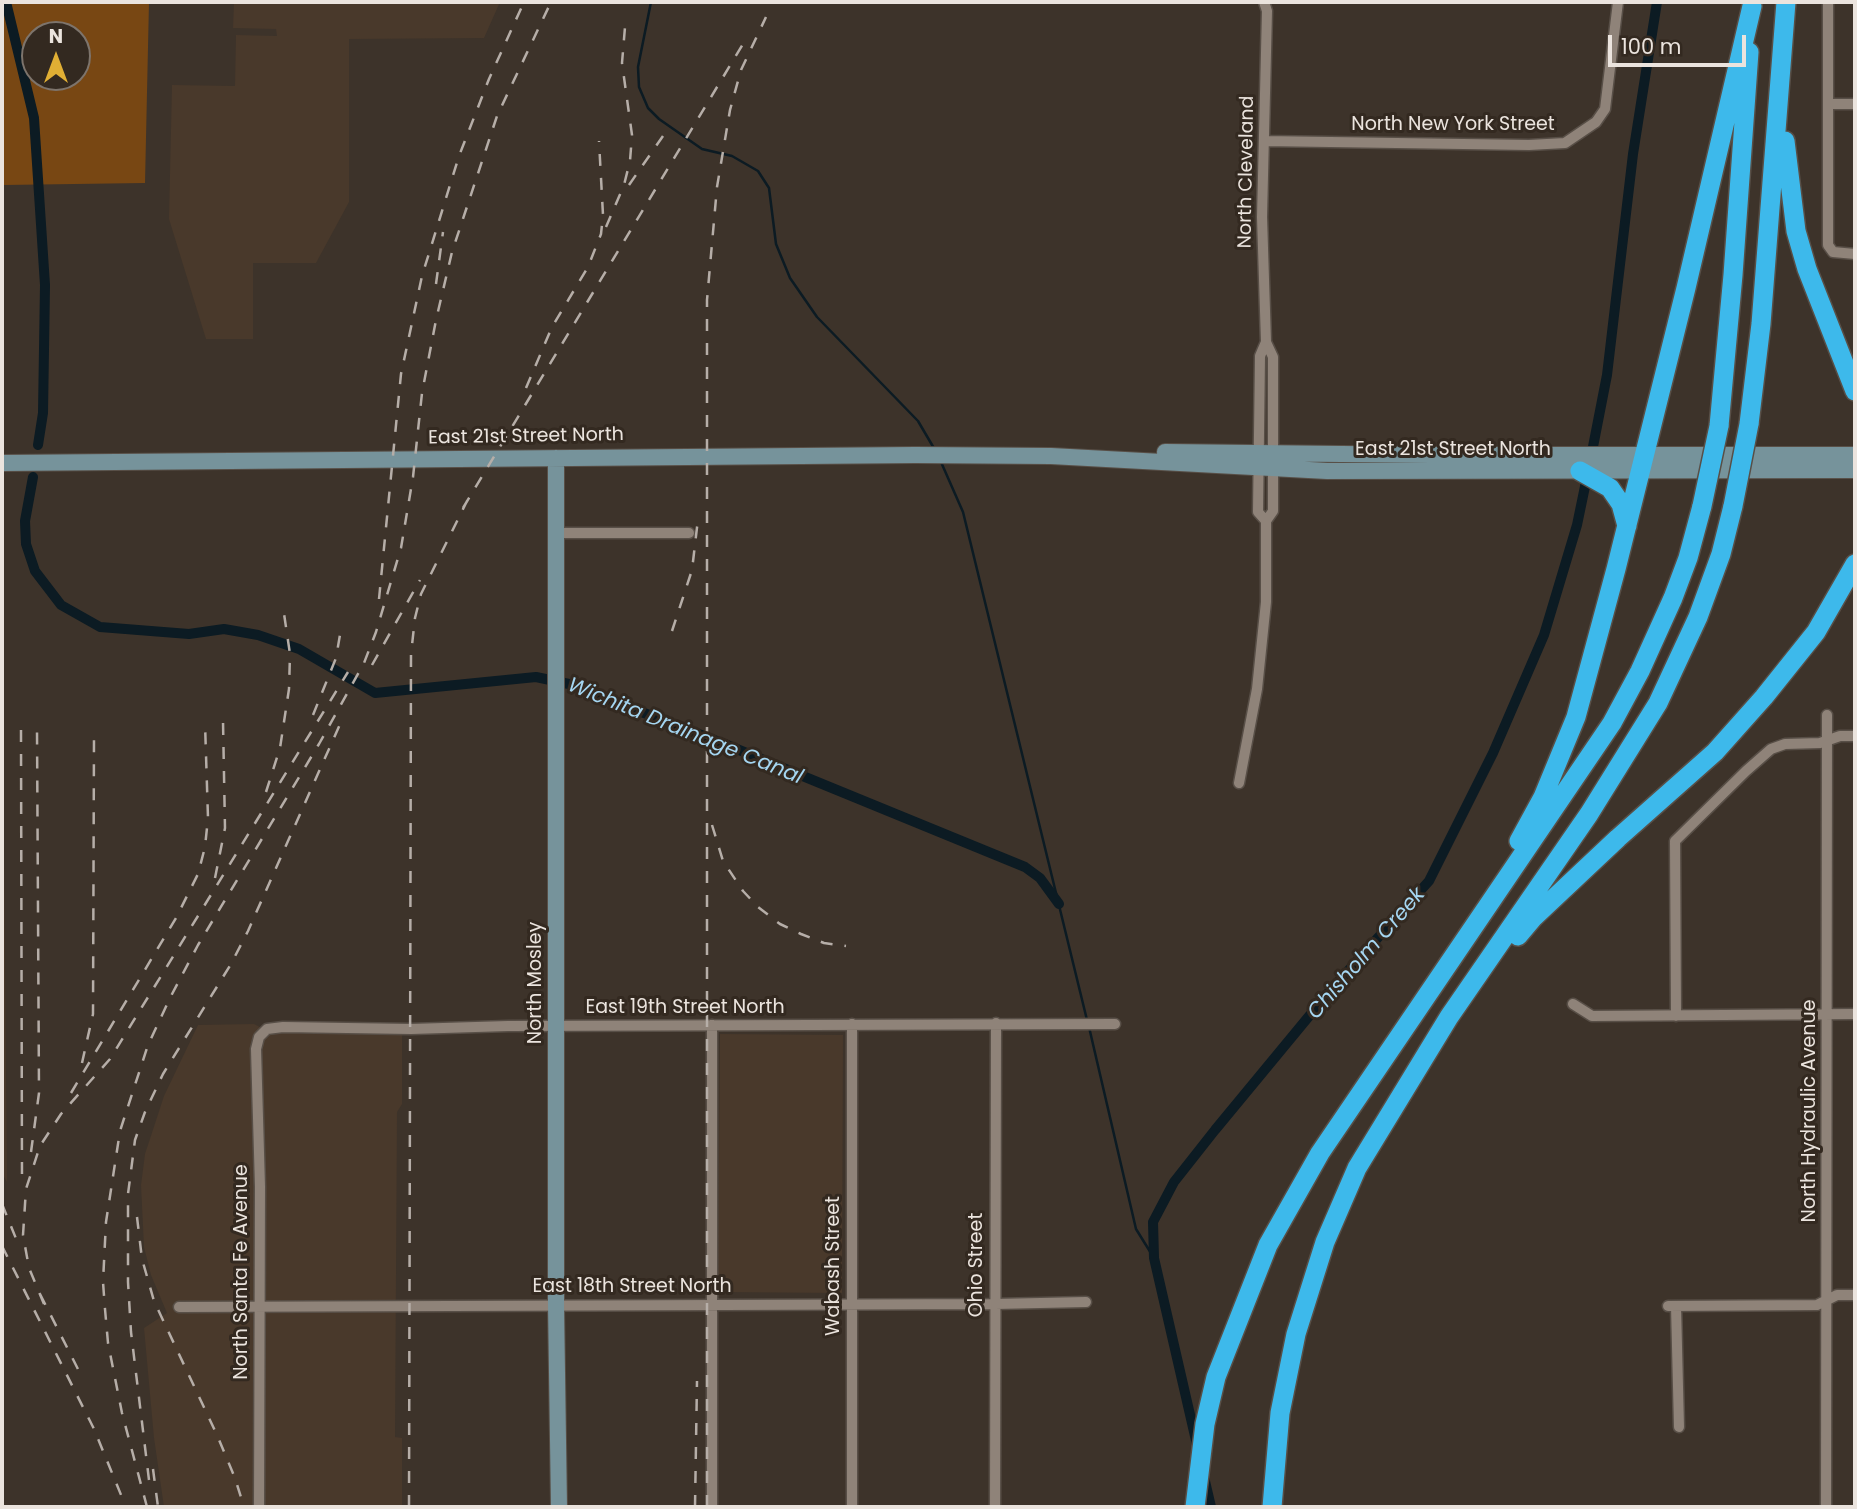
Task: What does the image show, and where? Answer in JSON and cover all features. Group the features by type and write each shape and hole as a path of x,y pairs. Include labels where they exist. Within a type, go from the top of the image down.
{"highway":[{"path":"1272,1502 1280,1412 1287,1374 1311,1281 1357,1168 1449,1017 1589,814 1658,703 1698,617 1721,554 1748,424 1761,324 1786,2"},
{"path":"1195,1507 1205,1424 1216,1377 1268,1245 1320,1153 1612,723 1640,671 1688,558 1719,426 1737,235 1752,4"},
{"path":"1448,963 1543,797 1571,728 1643,463 1752,4"},
{"path":"1780,57 1786,165 1796,231 1807,269 1855,391"},
{"path":"1570,465 1610,480 1621,504 1627,527"},
{"path":"1449,1017 1534,917 1714,752 1765,697 1816,632 1855,564"}],"main road":[{"name":"East 21st Street North","path":"2,463 915,454 1266,461 1327,471 1570,465 1616,454 1643,463 1855,470"},
{"name":"East 21st Street North","path":"1610,480 1643,463 1855,455"},
{"name":"North Mosley","path":"556,458 556,1305 559,1507"}],"street":[{"name":"North Cleveland","path":"1239,783 1257,689 1266,603 1266,521 1258,512 1266,461 1273,356 1266,342 1262,217 1267,10 1264,2"},
{"name":"North New York Street","path":"1264,141 1529,145 1565,143 1596,122 1605,109 1618,2"},
{"path":"1828,2 1828,245 1833,252 1855,254"},
{"path":"1828,104 1855,104"},
{"path":"556,533 689,533"},
{"name":"North Hydraulic Avenue","path":"1826,1507 1827,715"},
{"path":"1676,1016 1675,841 1771,749 1785,744 1820,743 1840,736 1855,736"},
{"path":"1573,1004 1592,1016 1855,1014"},
{"name":"Ohio Street","path":"995,1507 996,1023"},
{"name":"Wabash Street","path":"852,1024 852,1507"},
{"name":"East 19th Street North","path":"259,1037 267,1030 283,1027 411,1029 1115,1024"},
{"path":"712,1025 712,1507"},
{"name":"North Santa Fe Avenue","path":"259,1037 256,1049 260,1306 259,1507"},
{"path":"1679,1427 1672,1306 1817,1305 1837,1295 1855,1295"},
{"name":"East 18th Street North","path":"179,1307 1086,1302"}],"shaded area":[{"path":"2,2 149,2 145,183 4,185"},
{"path":"234,2 500,2 484,38 349,39 349,202 316,263 253,263 253,339 206,339 169,219 172,85 235,86 236,35 277,36 276,29 233,28"},
{"path":"3,734 7,1182 2,1173"},
{"path":"254,1024 272,1033 402,1033 402,1104 397,1112 395,1437 402,1438 402,1507 164,1507 154,1438 144,1328 167,1313 151,1275 144,1247 141,1185 145,1154 164,1096 198,1025"},
{"path":"720,1034 843,1035 842,1293 718,1292"}],"waterway":[{"name":"Wichita Drainage Canal","path":"6,2 34,118 45,285 43,413 38,445"},
{"path":"651,2 638,67 639,87 648,108 659,119 702,149 732,156 758,171 769,188 776,244 790,278 817,317 918,421 935,450"},
{"path":"1591,457 1607,375 1633,154 1657,2"},
{"path":"941,462 963,512 1087,1020"},
{"name":"Chisholm Creek","path":"1197,1445 1154,1258 1153,1222 1174,1182 1215,1130 1329,992 1429,881 1493,753 1544,635 1577,525 1588,472"},
{"name":"Wichita Drainage Canal","path":"33,477 25,521 26,544 35,571 61,605 100,627 189,634 224,629 258,635 299,649 375,693 536,677 569,684 727,745 1025,867 1040,878 1059,904"},
{"path":"1089,1027 1136,1229 1154,1258"},
{"name":"Chisholm Creek","path":"1204,1477 1211,1507"}],"railway":[{"path":"379,599 401,374 422,276 459,156 489,79 524,2"},
{"path":"147,1507 122,1413 108,1343 103,1282 106,1222 120,1131 148,1045 171,996 198,945 319,744 364,663 376,632 401,548 413,477 422,393 452,252 497,116 551,2"},
{"path":"707,1507 707,300 717,187 730,110 741,70 766,17"},
{"path":"606,227 624,185 630,161 632,135 622,63 625,27"},
{"path":"463,508 743,44"},
{"path":"629,185 663,136"},
{"path":"526,388 552,327 588,267 601,234 603,215 599,141"},
{"path":"436,284 443,232"},
{"path":"409,1507 411,654 421,594 467,501"},
{"path":"672,631 692,570 698,519"},
{"path":"372,665 420,580"},
{"path":"266,792 280,748 289,689 290,654 283,607"},
{"path":"313,715 336,658 341,629"},
{"path":"44,1304 29,1268 23,1235 26,1189 40,1146 61,1114 110,1059 348,672"},
{"path":"215,878 225,828 223,721"},
{"path":"149,1480 131,1332 128,1282 128,1194 135,1140 163,1074 231,964 248,931 341,722"},
{"path":"71,1093 176,918 198,874 205,847 208,818 205,723"},
{"path":"31,1152 39,1093 37,729"},
{"path":"21,730 22,1181"},
{"path":"82,1063 93,1014 94,736"},
{"path":"712,825 723,861 743,891 758,907 780,924 801,934 824,943 846,946"},
{"path":"2,1204 19,1246"},
{"path":"137,1217 142,1259 154,1301 217,1435 244,1507"},
{"path":"2,1246 94,1429 126,1507"},
{"path":"40,1294 83,1379"},
{"path":"695,1507 697,1381"},
{"path":"153,1469 158,1507"}]}
